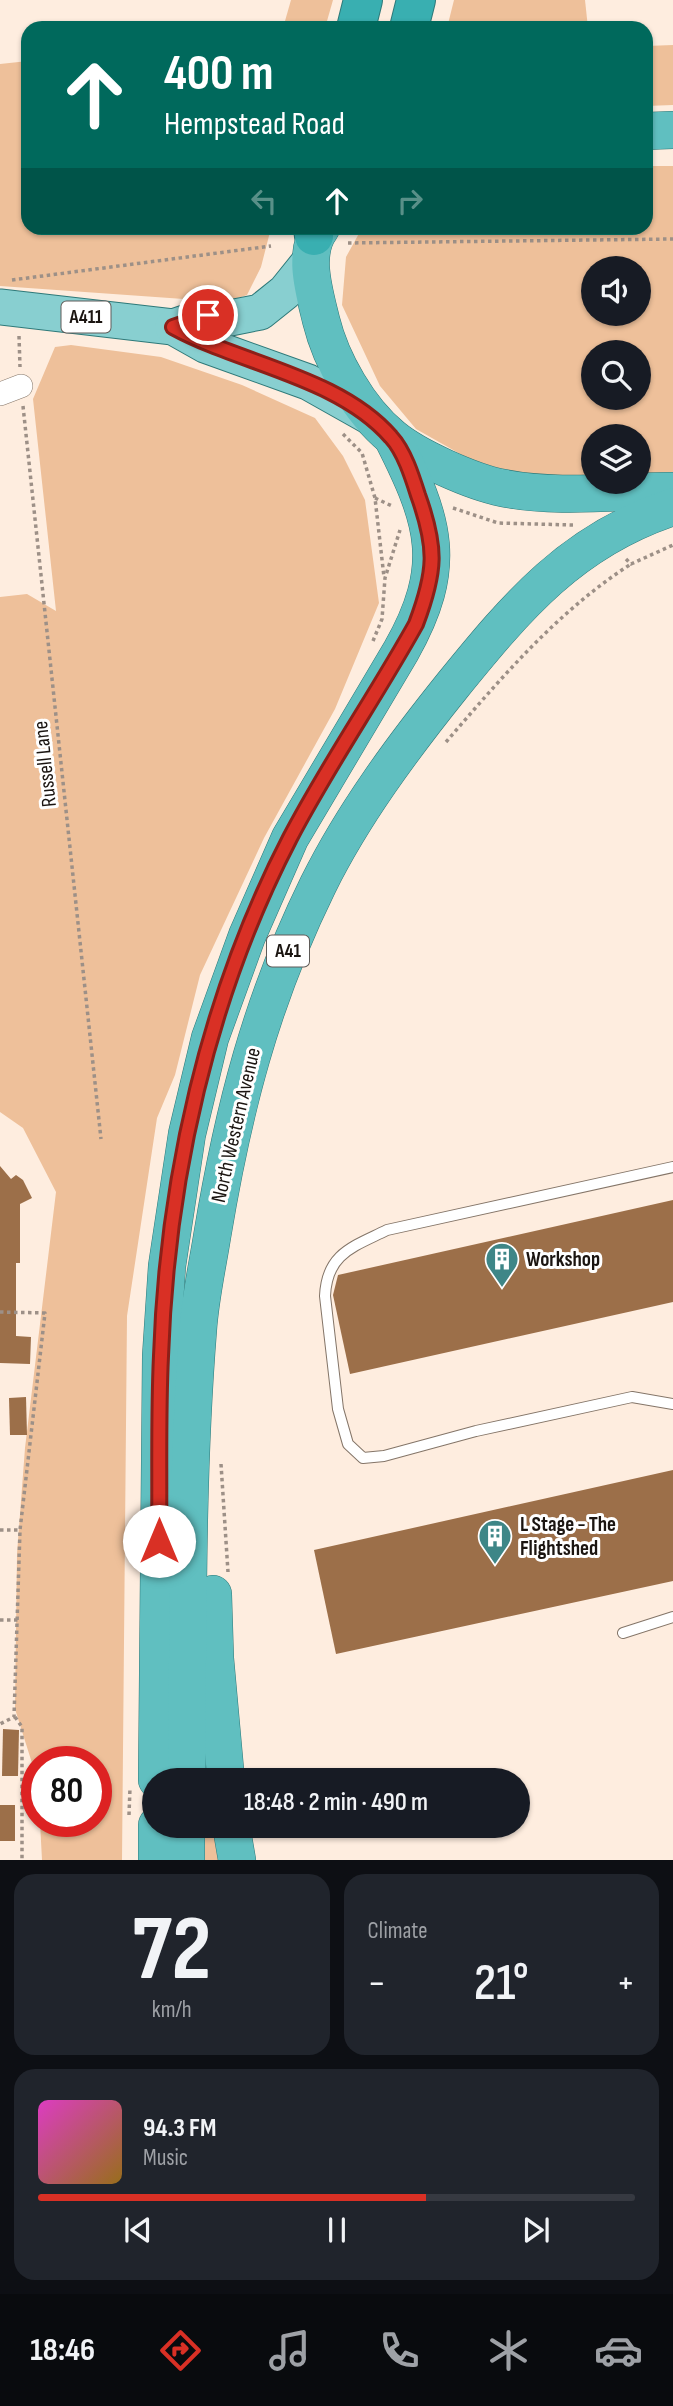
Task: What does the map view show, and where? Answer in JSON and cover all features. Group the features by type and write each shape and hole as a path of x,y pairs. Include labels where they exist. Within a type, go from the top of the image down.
{"highway":[{"path":"358,21 363,0"},
{"path":"410,21 416,0"},
{"path":"653,131 673,130"},
{"name":"North Western Avenue","path":"157,1768 161,1356 167,1266 187,1134 210,1038 247,936 290,838 416,624 429,590 434,558 369,430 324,333 321,239"},
{"path":"369,430 467,478 503,488 537,492 673,491"},
{"name":"North Western Avenue","path":"187,1768 191,1466 198,1326 224,1163 246,1069 286,954 320,881 357,819 437,705 500,626 574,555 618,549 673,508"},
{"path":"618,549 673,525"},
{"path":"214,1229 212,1556 215,1658 225,1768"},
{"path":"157,1838 157,1860"},
{"path":"186,1860 187,1838"},
{"path":"234,1838 237,1860"}],"main road":[{"name":"A411","path":"173,327 208,315 230,318 260,312 285,292 321,239"},
{"name":"A411","path":"9,305 173,327 205,345 308,382 369,430"}],"lane":[{"path":"673,1167 387,1230 345,1251 331,1264 325,1296 338,1409 348,1444 363,1458 384,1456 476,1431 632,1396 673,1404"},
{"path":"623,1633 673,1617"}],"path":[{"path":"321,239 673,239"},
{"path":"9,305 271,246"},
{"name":"Russell Lane","path":"9,305 10,390 101,1139"},
{"path":"369,430 362,453 375,498 385,582"},
{"path":"375,498 408,506 437,503 498,523 602,525 618,549"},
{"path":"618,549 673,545"},
{"path":"442,746 521,657 600,584 618,549"},
{"path":"0,1312 45,1313 20,1530 14,1717 22,1727 22,1860"},
{"path":"220,1462 228,1575"},
{"path":"0,1530 20,1530"},
{"path":"0,1620 18,1620"},
{"path":"0,1724 14,1717"}],"shaded area":[{"path":"291,0 333,0 327,21 285,21"},
{"path":"454,0 585,0 587,21 449,21"},
{"path":"673,45 673,105 653,106 653,46"},
{"path":"21,62 21,235 269,235 261,267 247,295 226,302 0,286 0,64"},
{"path":"653,166 673,166 673,476 651,476 651,424 581,424 581,476 527,477 469,459 416,429 380,386 342,305 346,257 358,235 653,235"},
{"path":"71,345 161,357 242,385 315,418 343,456 365,500 379,603 335,709 264,838 200,975 175,1075 157,1118 127,1316 122,1860 42,1860 41,1837 112,1837 112,1746 27,1746 15,1709 17,1554 25,1448 56,1192 23,1128 0,1112 0,597 27,594 56,611 33,399 55,347"},
{"path":"204,1838 215,1838 218,1860 204,1860"}],"building":[{"path":"0,1166 11,1179 16,1175 23,1180 32,1198 20,1204 20,1263 16,1263 16,1336 31,1337 30,1364 0,1363"},
{"name":"Workshop","path":"673,1200 673,1302 350,1374 333,1295 338,1275"},
{"path":"26,1397 27,1435 10,1435 9,1398"},
{"name":"L Stage - The Flightshed","path":"673,1470 673,1581 336,1654 314,1550"},
{"path":"3,1729 19,1730 18,1776 2,1776"},
{"path":"0,1805 15,1805 15,1841 0,1841"}],"place":[{"name":"Workshop","path":"502,1289"},
{"name":"L Stage - The Flightshed","path":"495,1566"}],"route":[{"path":"159,1541 161,1356 167,1266 187,1134 210,1038 247,936 290,838 416,624 429,590 434,558 422,506 393,439 372,418 331,393 205,345 173,327 208,315"}]}
